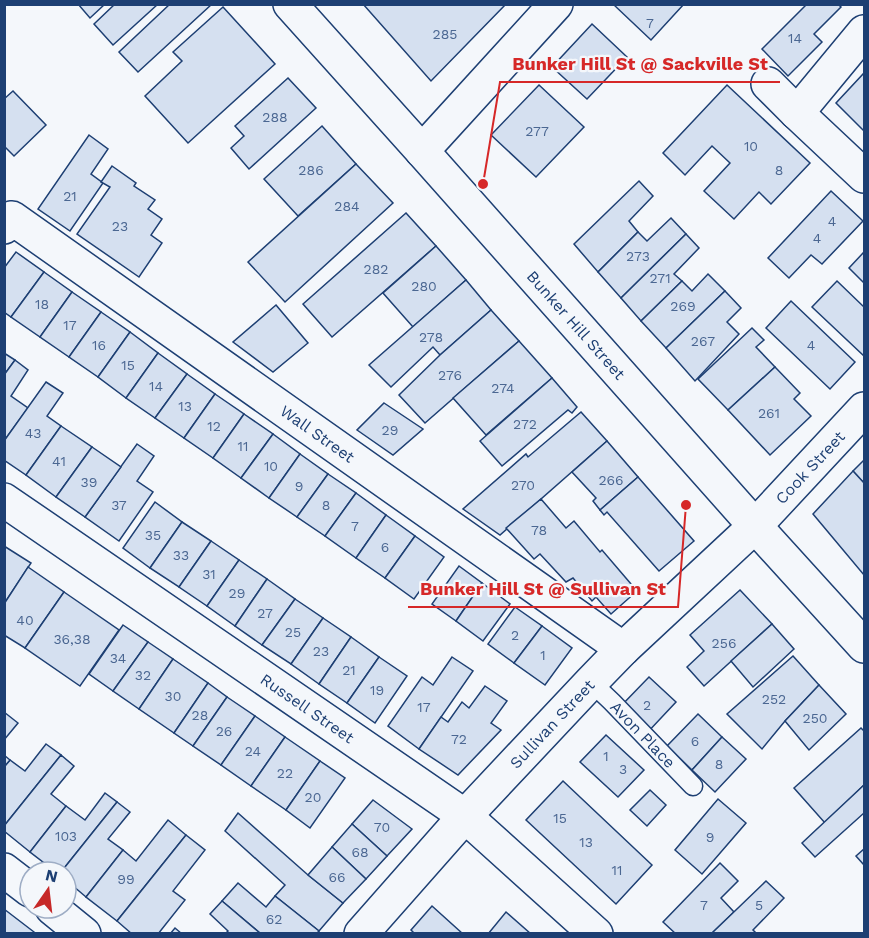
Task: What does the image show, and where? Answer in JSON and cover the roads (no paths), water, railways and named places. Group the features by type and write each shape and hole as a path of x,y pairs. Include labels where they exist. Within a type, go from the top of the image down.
{"street":[{"name":"Bunker Hill Street","path":"290,4 864,646"},
{"path":"422,151 556,4"},
{"path":"797,113 864,32"},
{"path":"768,84 864,176"},
{"name":"Wall Street","path":"8,222 623,649"},
{"name":"Cook Street","path":"755,526 864,409"},
{"name":"Russell Street","path":"4,500 465,816 596,933"},
{"name":"Sullivan Street","path":"361,933 465,816 591,682 623,649 755,526"},
{"path":"4,870 18,881"},
{"path":"67,920 84,933"}],"lane":[{"name":"Avon Place","path":"591,682 693,786"}],"place":[{"name":"Bunker Hill St @ Sackville St","path":"483,184"},
{"name":"Bunker Hill St @ Sullivan St","path":"686,505"}]}
